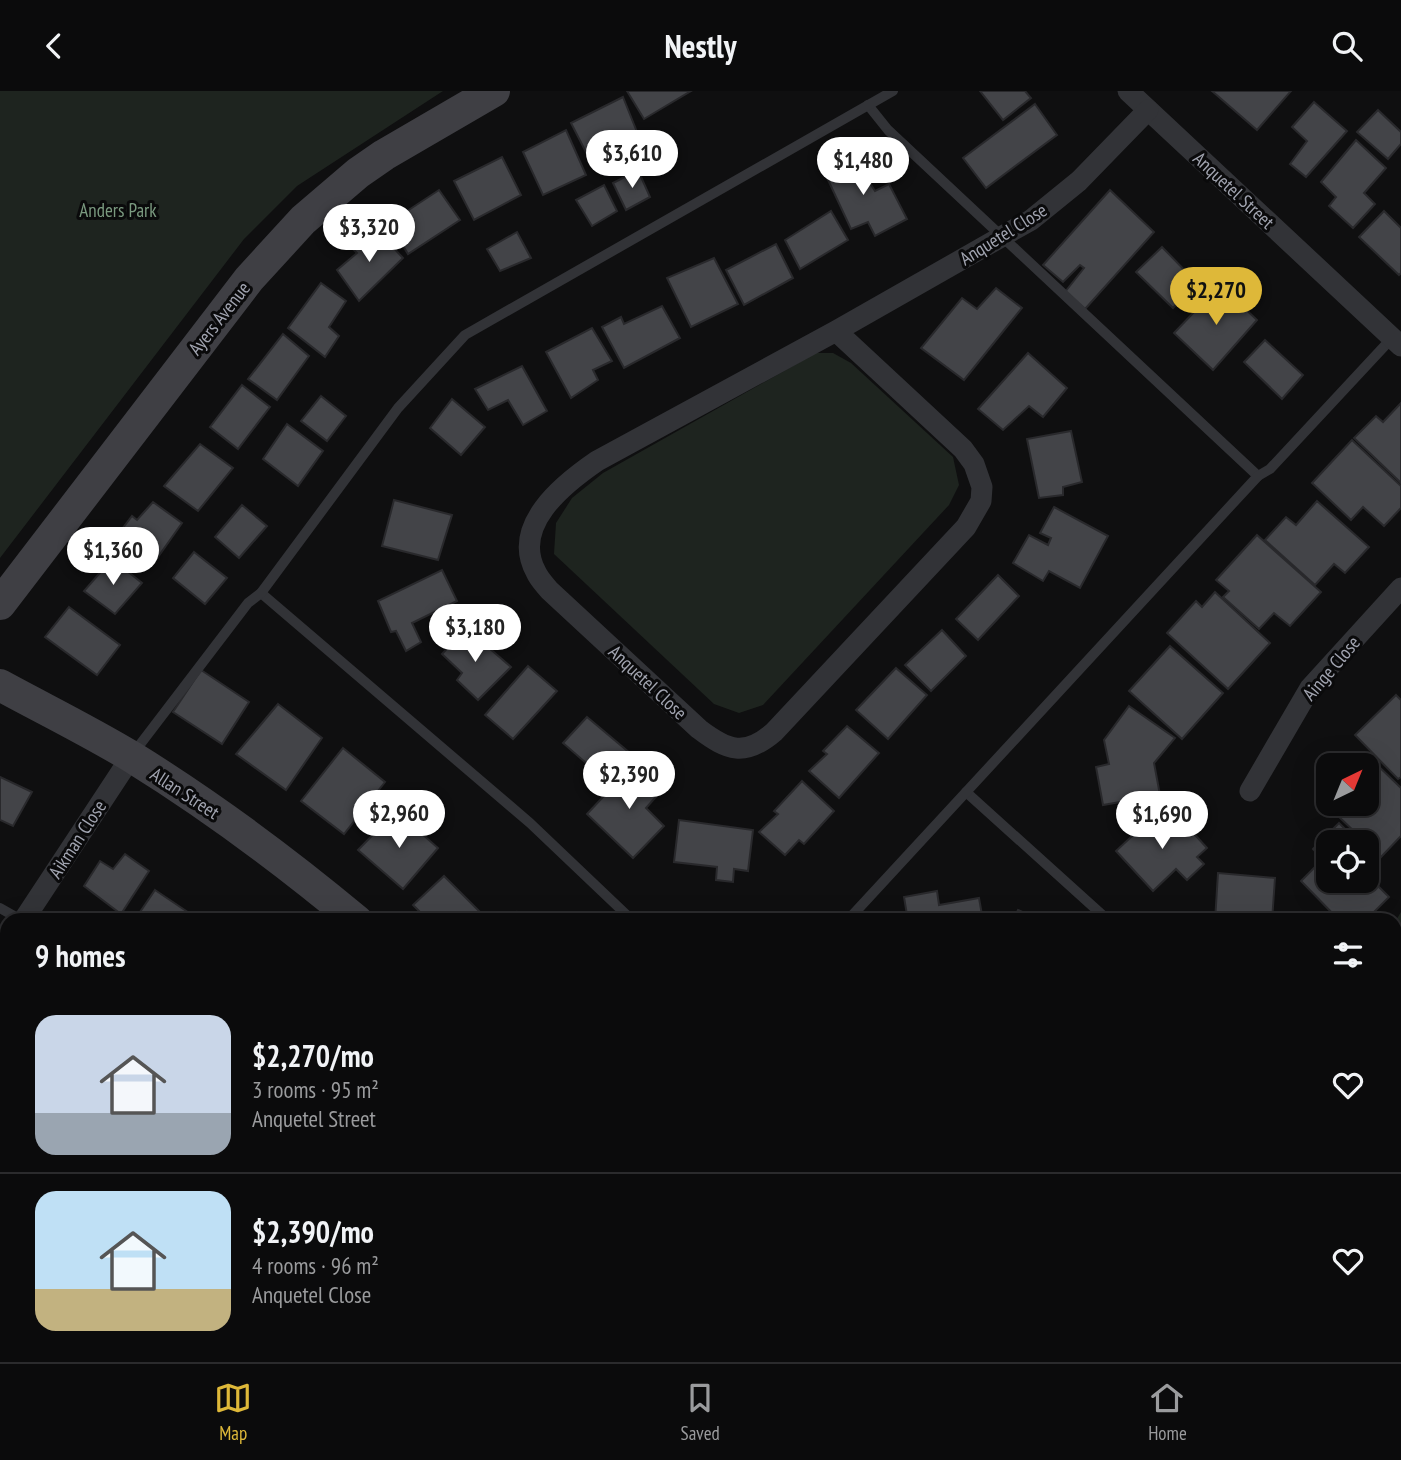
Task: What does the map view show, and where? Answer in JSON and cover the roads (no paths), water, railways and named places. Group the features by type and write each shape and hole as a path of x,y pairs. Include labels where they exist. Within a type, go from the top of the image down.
{"street":[{"name":"Ayers Avenue","path":"0,604 249,279 303,220 358,173 384,155 494,91"},
{"name":"Anquetel Street","path":"1128,91 1396,342"},
{"name":"Anquetel Close","path":"836,331 963,449 980,476 981,501 967,527 775,732 750,747 726,747 699,729 549,590 536,573 528,541 541,512 579,473 597,461 836,331 1031,220 1079,181 1148,110"},
{"name":"Ainge Close","path":"1250,791 1310,688 1401,588"},
{"name":"Allan Street","path":"0,685 131,757 237,828 298,872 347,913"},
{"name":"Aikman Close","path":"28,913 131,757"}],"lane":[{"path":"131,757 248,603 261,593 398,408 465,335 893,91"},
{"path":"868,105 888,130 1258,476"},
{"path":"854,913 1258,476 1270,469 1396,342"},
{"path":"261,593 530,823 625,913"},
{"path":"966,792 1100,913"}],"park label":[{"name":"Anders Park","path":"118,210"}]}
